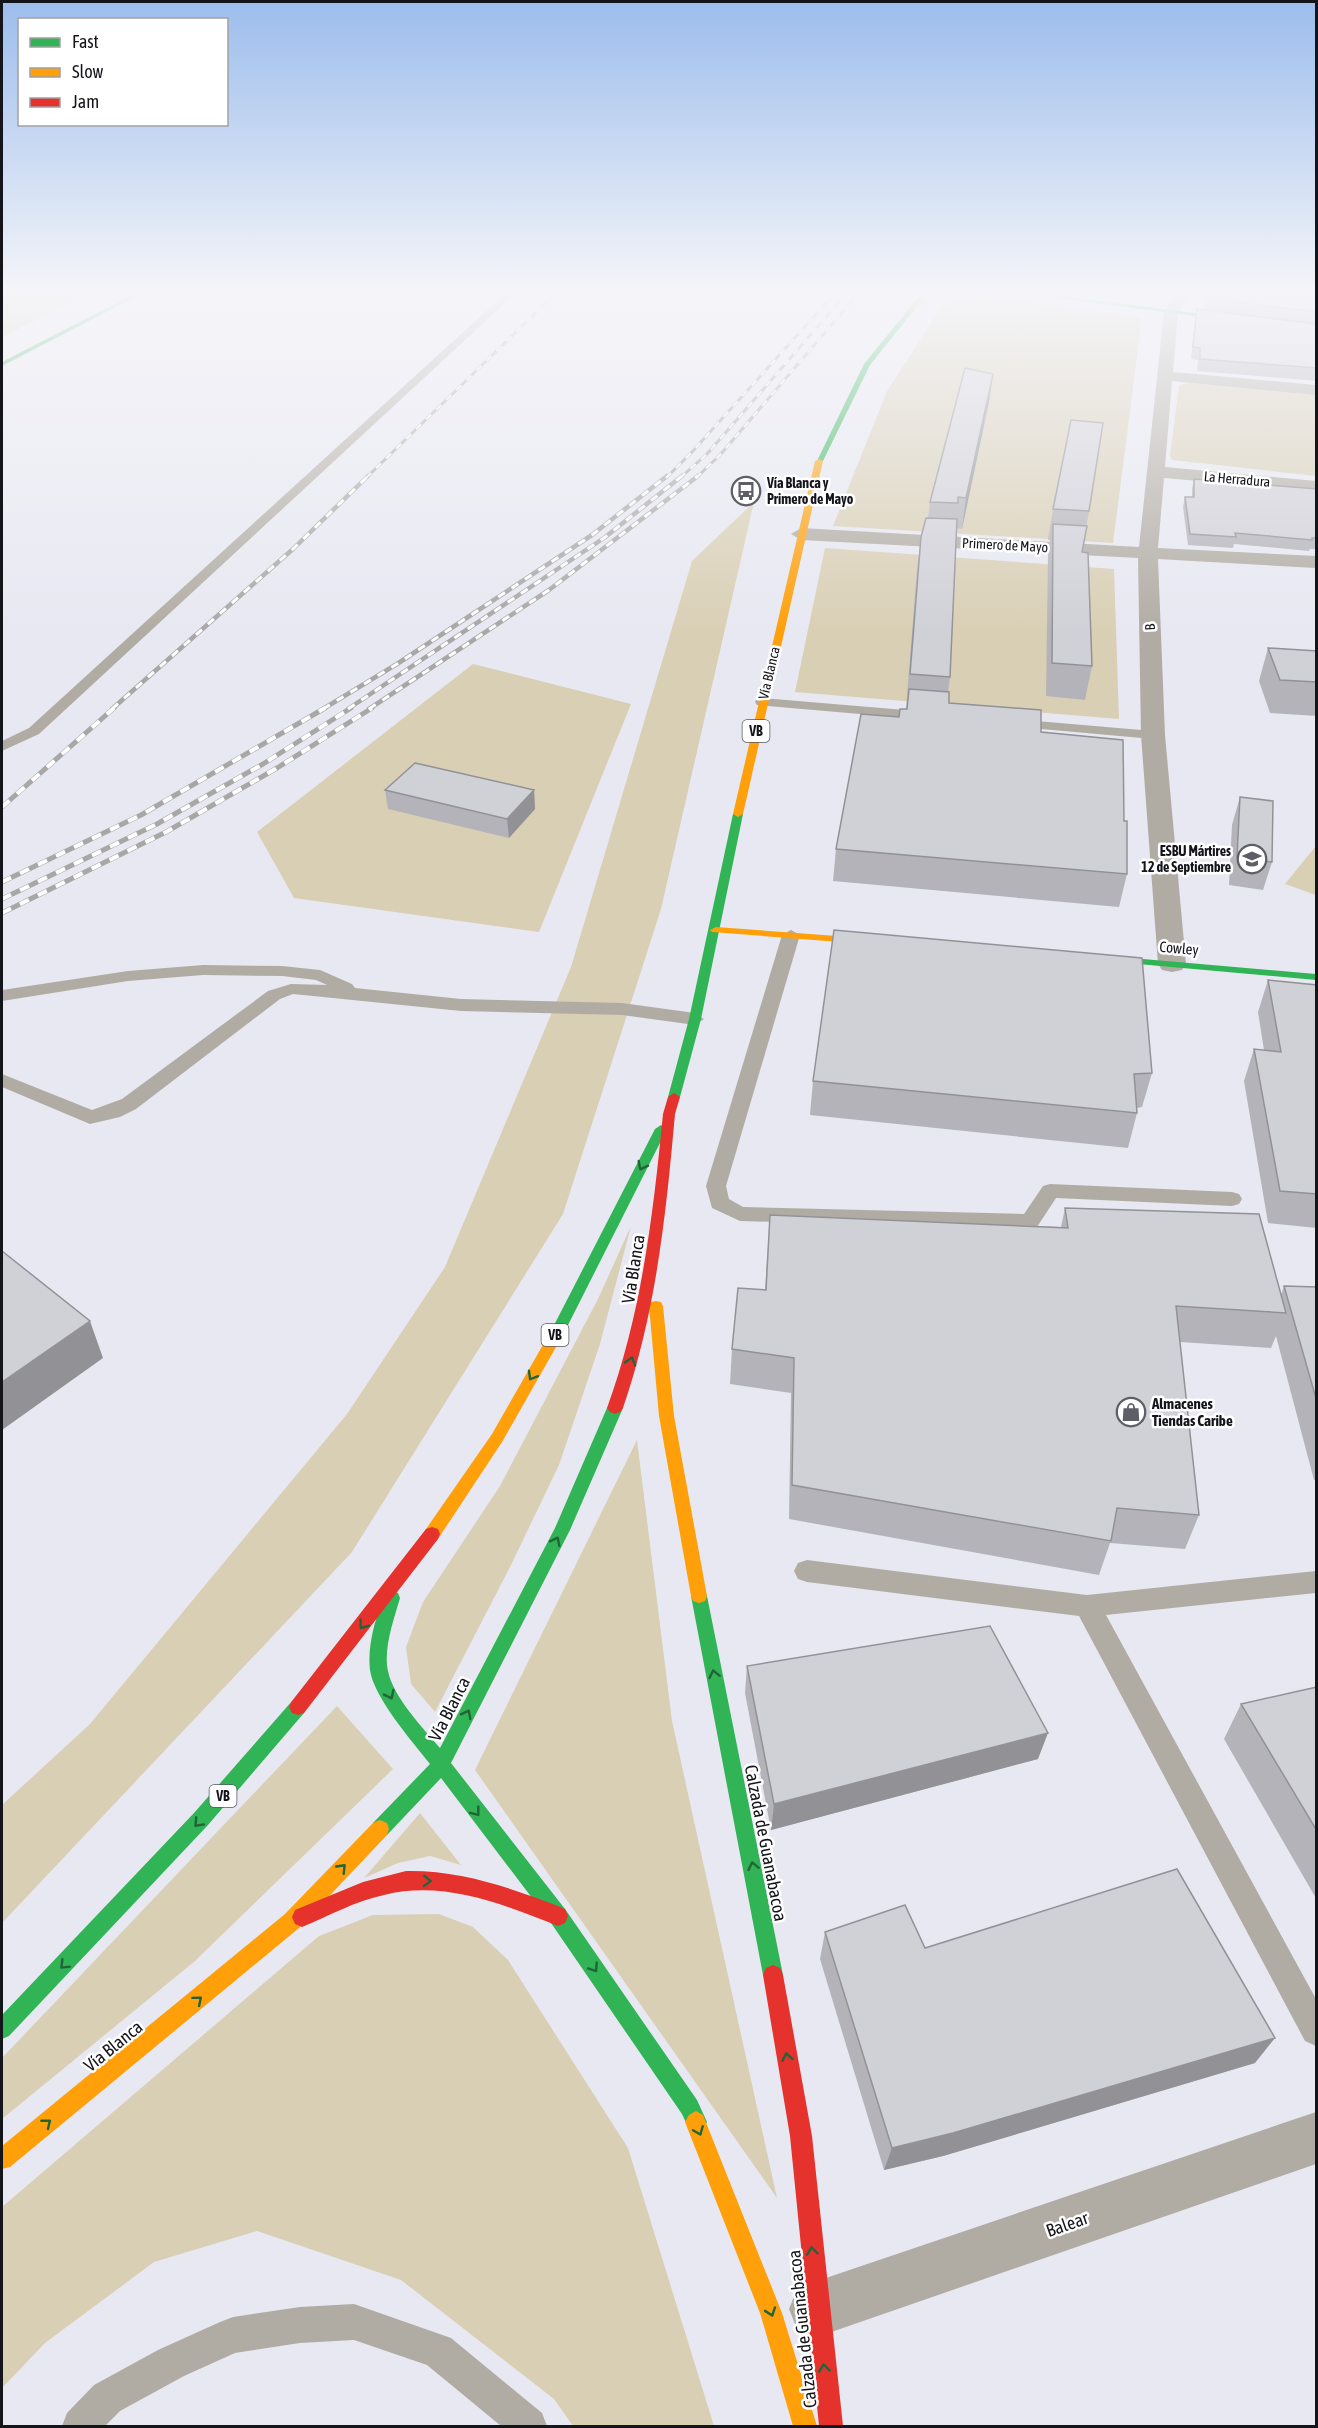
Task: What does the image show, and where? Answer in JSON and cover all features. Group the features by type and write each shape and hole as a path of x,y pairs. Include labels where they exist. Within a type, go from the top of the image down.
{"main road":[{"name":"Vía Blanca","path":"2,2159 292,1921 440,1766 562,1530 604,1435 629,1371 654,1268 669,1114 716,930 762,702 816,468 844,407"},
{"path":"716,930 898,943"},
{"name":"Cowley","path":"1077,957 1317,977"},
{"name":"Vía Blanca","path":"2,2029 121,1908 232,1786 309,1696 424,1545 497,1437 546,1353 669,1114"},
{"name":"Calzada de Guanabacoa","path":"654,1268 659,1366 673,1466 764,1923 801,2136 831,2427"},
{"name":"Calzada de Guanabacoa","path":"424,1545 392,1598 381,1634 379,1671 392,1701 558,1916 690,2107 771,2313 805,2427"},
{"path":"292,1921 368,1890 410,1880 484,1888 558,1916"}],"street":[{"name":"B","path":"1163,407 1149,553 1153,735 1172,964"},
{"name":"La Herradura","path":"1157,472 1317,486"},
{"name":"Primero de Mayo","path":"801,534 1317,562"},
{"name":"Balear","path":"818,2309 1317,2138"}],"lane":[{"path":"2,747 34,731 387,407"},
{"path":"762,702 946,717"},
{"path":"993,721 1153,735"},
{"path":"791,935 716,1186 719,1203 740,1214 1030,1222 1050,1191 1232,1199"},
{"path":"2,996 128,976 203,970 282,970 320,975 354,992"},
{"path":"2,1080 90,1117 113,1112 129,1104 274,995 291,989 354,992 461,1005 622,1009 695,1019"},
{"path":"807,1571 1087,1606 1317,1582"},
{"path":"1087,1606 1317,2030"},
{"path":"80,2427 107,2398 171,2363 233,2335 300,2325 354,2322 438,2351 529,2427"}],"shaded area":[{"path":"880,407 1130,407 1113,543 833,526"},
{"path":"1176,407 1316,407 1316,476 1172,460 1170,456"},
{"path":"754,502 661,909 563,1214 352,1552 2,1923 2,1805 90,1724 347,1414 445,1267 571,967 692,561"},
{"path":"825,548 1114,569 1119,719 795,692"},
{"path":"473,664 631,704 539,932 294,898 257,832"},
{"path":"1316,848 1316,895 1285,884"},
{"path":"631,1226 600,1344 559,1465 511,1565 435,1712 411,1684 406,1647 423,1602 500,1486 598,1299"},
{"path":"637,1440 672,1721 777,2198 475,1770"},
{"path":"337,1706 393,1769 195,1961 2,2119 2,2058"},
{"path":"420,1813 461,1865 430,1856 398,1863 364,1878"},
{"path":"439,1914 473,1927 508,1960 628,2148 714,2426 573,2426 554,2399 401,2280 257,2231 154,2262 45,2343 2,2388 2,2207 319,1936 373,1915"}],"building":[{"path":"955,407 986,407 966,498 958,497 958,503 930,502"},
{"path":"1071,420 1103,423 1089,511 1053,509"},
{"path":"1194,479 1317,489 1317,538 1312,538 1312,540 1235,533 1236,537 1190,534 1185,497 1194,497"},
{"path":"926,518 957,519 950,677 910,674 921,537"},
{"path":"1053,524 1087,526 1082,552 1088,553 1092,666 1052,663"},
{"path":"1268,648 1317,651 1317,682 1280,680"},
{"path":"909,689 949,692 949,703 1041,710 1041,732 1123,740 1127,874 836,849 861,714 899,717 900,709 907,709"},
{"path":"415,763 534,790 507,819 385,790"},
{"path":"1240,797 1273,801 1272,862 1237,857"},
{"path":"834,930 1142,958 1152,1073 1134,1074 1137,1113 813,1081"},
{"path":"1268,980 1317,985 1317,1194 1280,1191 1254,1049 1281,1052"},
{"path":"1065,1208 1259,1214 1286,1313 1176,1306 1199,1515 1117,1508 1111,1541 792,1485 794,1358 732,1349 738,1288 766,1290 770,1215 1068,1228"},
{"path":"2,1251 90,1321 2,1382"},
{"path":"1284,1286 1317,1287 1317,1402"},
{"path":"990,1626 1048,1733 774,1804 747,1666"},
{"path":"1317,1687 1317,1831 1241,1704"},
{"path":"1177,1869 1275,2038 953,2133 892,2148 825,1932 905,1905 925,1948"}],"railway":[{"path":"366,478 439,407"},
{"path":"666,478 732,407"},
{"path":"680,478 707,454 748,407"},
{"path":"696,478 720,455 761,407"},
{"path":"112,709 293,549 368,476"},
{"path":"323,709 397,664 592,535 667,476"},
{"path":"348,709 604,538 682,476"},
{"path":"369,709 549,590 698,476"},
{"path":"2,807 114,708"},
{"path":"2,882 141,815 325,708"},
{"path":"2,899 157,824 263,764 351,708"},
{"path":"2,913 166,832 277,768 372,708"}],"traffic: fast":[{"path":"819,461 846,407"},
{"path":"674,1097 695,1019 738,814"},
{"path":"1097,958 1316,977"},
{"path":"557,1333 661,1129"},
{"path":"380,1829 440,1766 562,1530 615,1408"},
{"path":"699,1596 773,1975"},
{"path":"392,1598 381,1634 379,1671 392,1701 558,1916 690,2107 696,2122"},
{"path":"2,2029 201,1819 298,1707"}],"traffic: slow":[{"path":"738,814 819,461"},
{"path":"716,930 878,942"},
{"path":"656,1306 667,1416 699,1596"},
{"path":"432,1534 497,1438 557,1333"},
{"path":"2,2159 292,1921 380,1829"},
{"path":"696,2122 771,2313 805,2426"}],"traffic: jam":[{"path":"615,1408 628,1372 646,1300 658,1227 669,1114 674,1097"},
{"path":"298,1707 432,1534"},
{"path":"302,1917 373,1888 406,1881 428,1880 450,1882 494,1893 558,1916"},
{"path":"773,1975 801,2136 831,2426"}],"place":[{"name":"Vía Blanca y Primero de Mayo","path":"746,491"},
{"name":"ESBU Mártires 12 de Septiembre","path":"1252,859"},
{"name":"Almacenes Tiendas Caribe","path":"1131,1412"}]}
